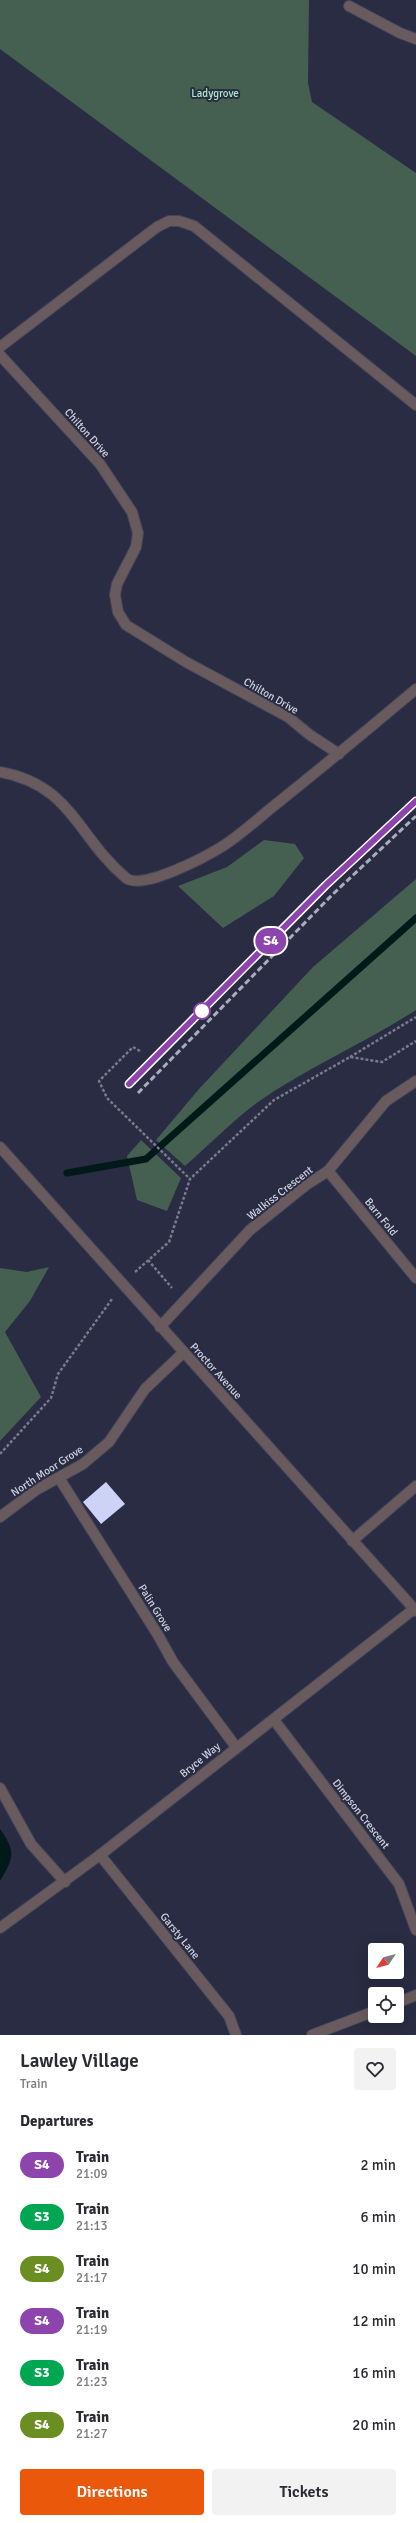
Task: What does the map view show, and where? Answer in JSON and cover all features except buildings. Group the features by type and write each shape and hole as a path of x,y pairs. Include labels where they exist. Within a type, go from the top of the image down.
{"street":[{"path":"349,6 400,33 416,39"},
{"path":"0,347 142,237 169,221 179,221 194,226 416,405"},
{"name":"Chilton Drive","path":"0,355 100,464 132,512 138,533 136,547 117,584 115,595 118,612 126,625 186,662 288,717 310,735 339,754"},
{"path":"0,772 23,777 39,784 60,800 111,864 128,880 145,882 224,846 339,754 416,689"},
{"name":"Walkiss Crescent","path":"160,1327 250,1230 306,1185 328,1171 386,1101 416,1081"},
{"name":"Proctor Avenue","path":"0,1147 415,1610"},
{"name":"Barn Fold","path":"328,1171 416,1278"},
{"name":"North Moor Grove","path":"0,1517 36,1490 83,1464 109,1442 145,1389 184,1352"},
{"name":"Palin Grove","path":"59,1478 158,1635 173,1662 236,1747"},
{"path":"352,1541 416,1486"},
{"name":"Bryce Way","path":"0,1928 100,1856 236,1747 274,1720 415,1610"},
{"name":"Dimpson Crescent","path":"274,1720 400,1884 416,1930"},
{"path":"0,1788 31,1844 64,1882"},
{"name":"Garsty Lane","path":"100,1856 229,2016 236,2035"},
{"path":"404,1999 416,1995"},
{"path":"312,2035 368,2014"}],"path":[{"path":"0,1454 51,1398 58,1374 123,1284 169,1242 190,1179 274,1100 350,1058 416,1017"},
{"path":"350,1058 382,1062 416,1041"},
{"path":"140,1051 133,1047 99,1081 107,1098 166,1158 190,1179"},
{"path":"148,1260 175,1291"}],"green space":[{"name":"Ladygrove","path":"0,0 309,0 308,83 312,102 416,173 416,356 0,49"},
{"path":"264,840 295,844 304,858 274,896 223,928 178,886 227,867"},
{"path":"416,879 416,1010 277,1089 248,1109 185,1166 156,1140 199,1089 313,967"},
{"path":"141,1140 181,1178 167,1211 137,1200 127,1156"},
{"path":"49,1267 30,1301 5,1332 41,1397 0,1441 0,1268 27,1272"}],"shaded area":[{"path":"0,1829 9,1843 11,1855 8,1866 0,1881"}],"waterway":[{"path":"67,1173 146,1159 416,918"}],"railway":[{"path":"129,1084 326,885 416,801"},
{"path":"138,1093 333,894 416,816"}],"train":[{"name":"S4","path":"129,1084 326,885 416,801"}]}
